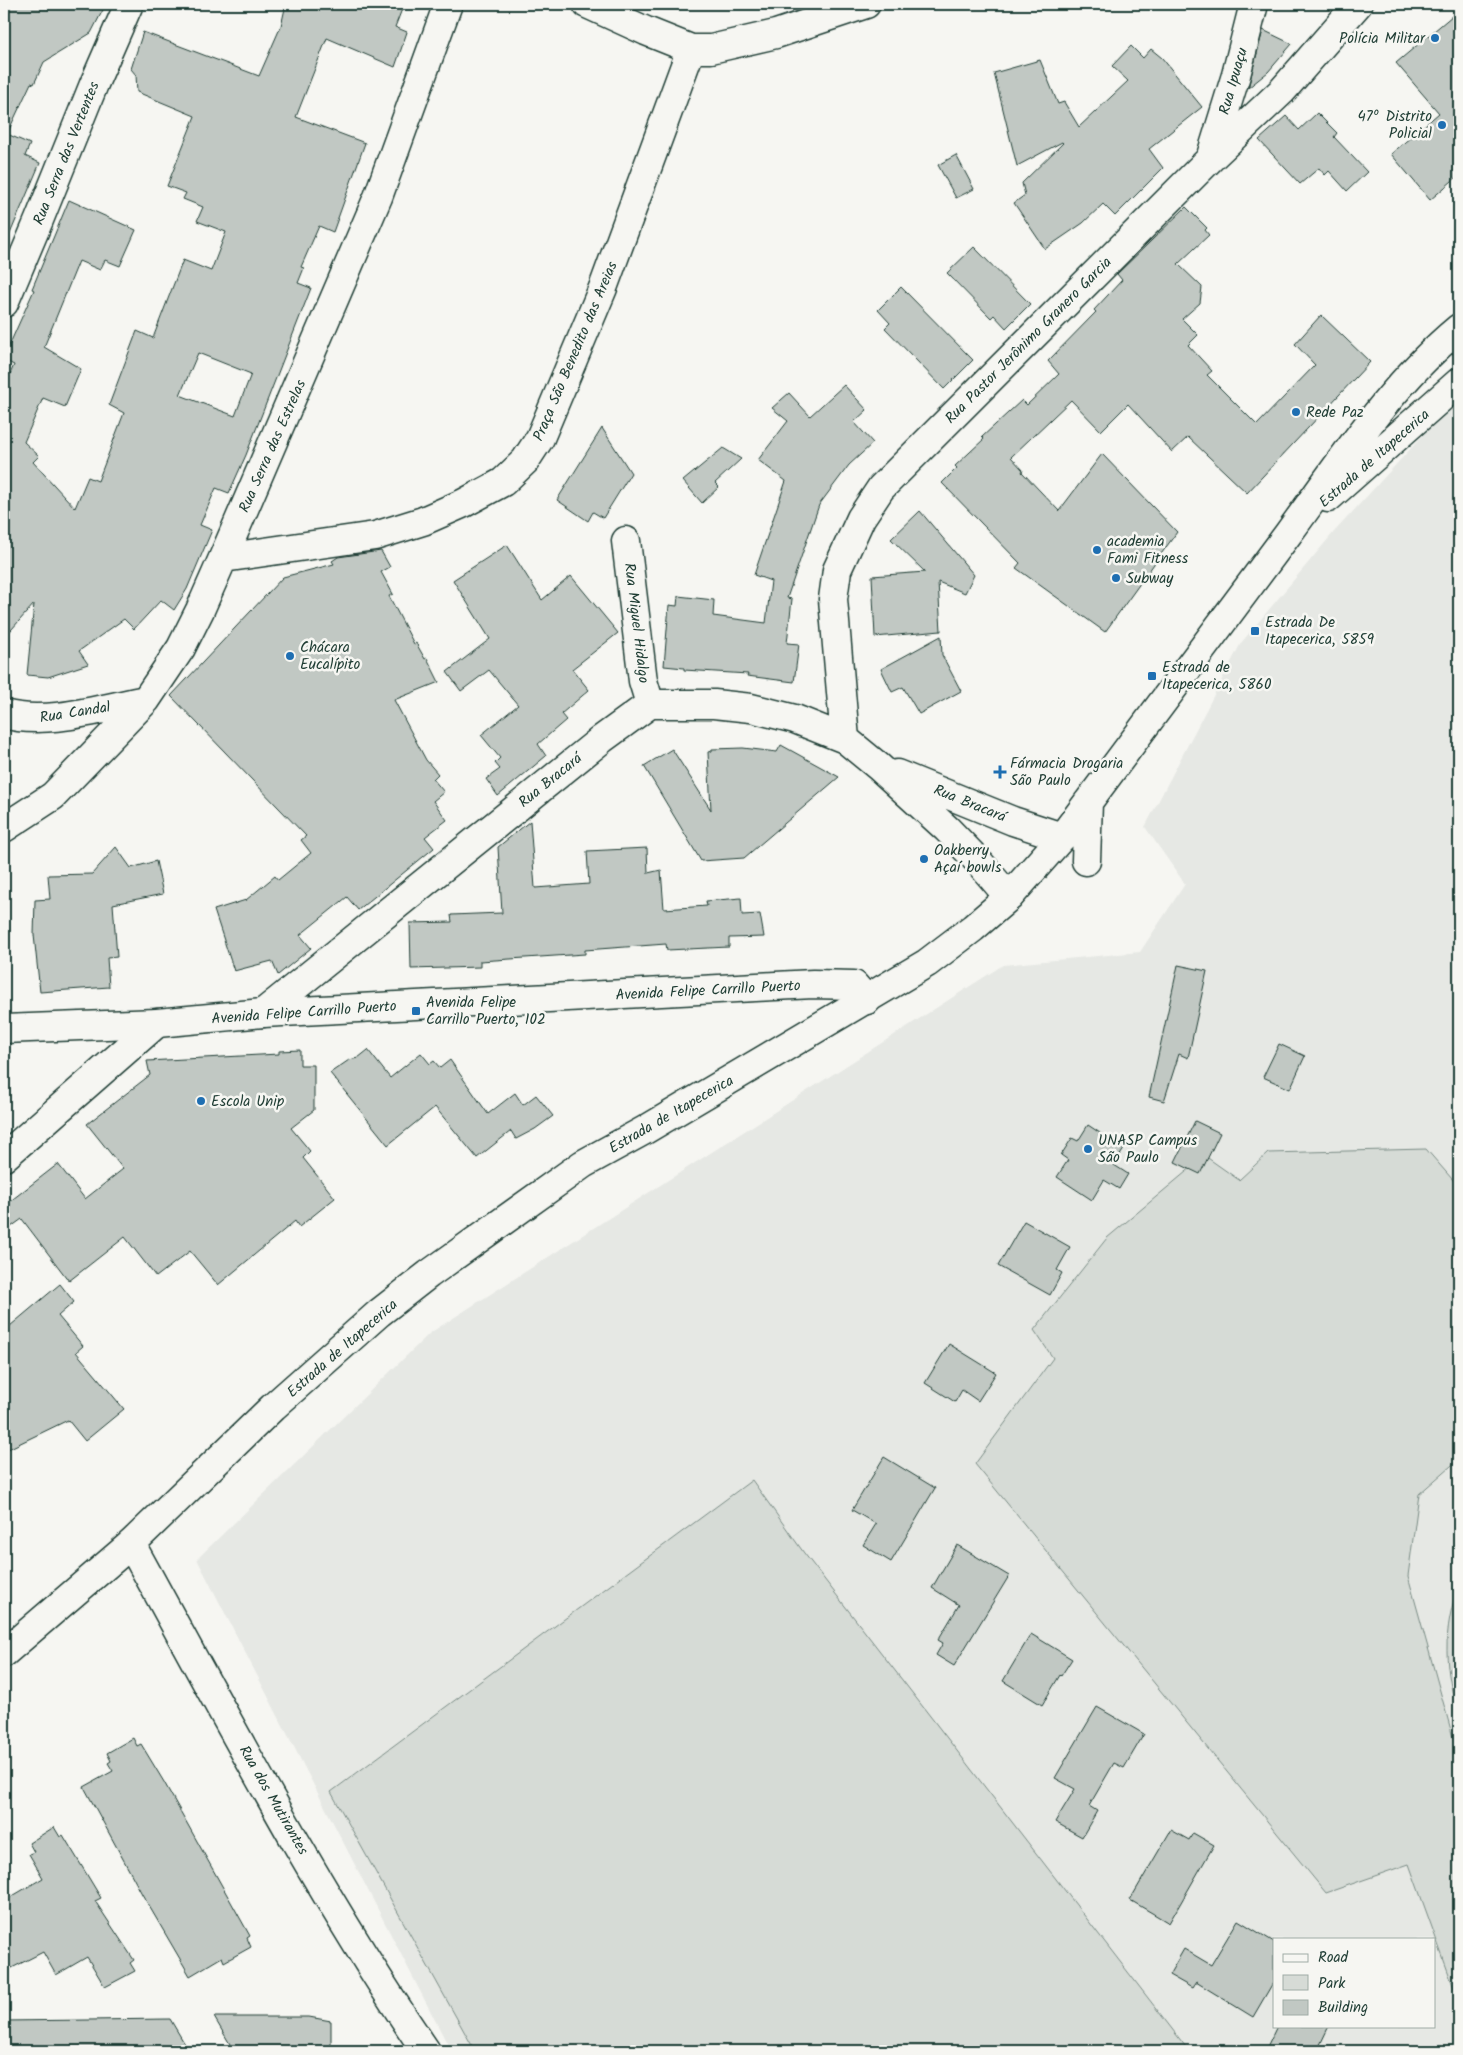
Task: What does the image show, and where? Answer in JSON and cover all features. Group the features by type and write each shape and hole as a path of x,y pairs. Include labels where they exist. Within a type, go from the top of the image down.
{"street":[{"name":"Rua Serra das Vertentes","path":"4,303 129,4"},
{"name":"Rua Serra das Estrelas","path":"4,828 53,796 146,700 181,648 223,558 378,197 448,4"},
{"path":"587,4 691,49 711,49 776,34 866,4"},
{"name":"Rua Ipuaçu","path":"1211,158 1236,75 1254,4"},
{"name":"Rua Pastor Jerônimo Granero Garcia","path":"845,739 833,599 837,570 847,544 861,518 881,488 1211,158 1298,75 1358,4"},
{"name":"Praça São Benedito das Areias","path":"223,558 375,536 423,521 464,504 503,482 525,461 540,438 603,288 691,49"},
{"name":"Estrada de Itapecerica","path":"4,1653 131,1544 273,1407 380,1313 463,1248 583,1164 645,1130 927,963 973,928 1009,897 1062,837 1352,446 1406,378 1434,349 1459,328"},
{"name":"Estrada de Itapecerica","path":"1288,533 1459,382"},
{"name":"Rua Miguel Hidalgo","path":"626,541 643,681 650,704"},
{"name":"Rua Candal","path":"4,714 15,718 40,718 85,712 146,700"},
{"name":"Rua Bracará","path":"263,1013 602,739 650,704 714,704 751,708 795,719 845,739 947,829 1009,897"},
{"name":"Rua Bracará","path":"879,767 1013,821 1062,837"},
{"path":"1086,861 1088,802"},
{"name":"Avenida Felipe Carrillo Puerto","path":"4,1029 157,1023 263,1013 813,984 854,985 867,1000"},
{"path":"4,1157 157,1023"},
{"name":"Rua dos Mutirantes","path":"131,1544 271,1797 388,1995 426,2051"}],"shaded area":[{"name":"UNASP Campus São Paulo","path":"1459,396 1459,2051 451,2051 197,1559 430,1333 1003,965 1140,952 1185,884 1145,827 1241,643 1334,532"}],"green space":[{"path":"1426,1149 1459,1187 1459,1459 1419,1494 1408,1576 1459,1759 1459,2002 1409,1864 1326,1893 975,1464 1053,1358 1034,1330 1107,1238 1205,1156 1239,1180 1268,1153"},
{"path":"752,1480 804,1553 1189,2051 475,2051 331,1792"},
{"path":"1459,1587 1459,1713 1450,1683 1447,1650 1450,1618"}],"building":[{"path":"4,4 106,4 91,33 44,62 34,84 31,83 7,134 30,144 25,156 40,163 4,248"},
{"path":"286,4 404,4 395,27 407,32 395,67 327,38 296,117 365,143 333,232 319,226 301,267 304,268 298,283 311,288 246,455 229,493 216,488 200,525 212,530 187,589 174,610 161,600 134,629 124,619 79,651 88,664 48,677 27,675 34,604 4,638 4,388 14,365 4,360 4,357 34,290 32,289 69,200 136,230 120,266 105,260 100,270 79,261 44,347 81,369 65,407 43,398 24,442 39,456 33,462 75,508 88,477 98,481 124,413 109,405 137,331 153,338 183,260 211,271 226,232 197,221 203,207 183,199 186,193 167,186 195,116 137,92 136,75 131,69 143,32 259,76 281,26","holes":["198,353 251,374 235,416 180,395"]},
{"path":"1459,10 1459,175 1430,200 1391,154 1439,113 1396,63"},
{"path":"1263,30 1292,44 1268,72 1248,88"},
{"path":"1131,46 1143,58 1151,49 1162,58 1202,107 1149,149 1163,168 1115,216 1103,204 1083,223 1045,249 1014,203 1025,195 1022,183 1063,143 1017,166 994,73 1040,60 1058,104 1064,102 1079,127 1128,81 1112,66"},
{"path":"1317,113 1337,133 1334,137 1367,172 1347,191 1329,171 1325,175 1319,168 1300,184 1259,140 1286,116 1299,130"},
{"path":"956,155 974,189 956,198 938,165"},
{"path":"1186,207 1207,228 1205,230 1209,235 1178,264 1202,287 1200,303 1182,319 1198,335 1188,345 1212,371 1207,375 1257,425 1315,365 1295,344 1321,315 1370,362 1247,493 1188,437 1172,452 1128,404 1101,431 1071,400 1011,457 1023,470 1022,472 1059,511 1102,454 1177,532 1105,632 1016,568 1020,563 942,483 957,468 955,466 984,439 982,437 1022,400 1027,405 1059,374 1048,361 1096,312 1094,310 1122,280 1117,274"},
{"path":"974,247 1030,304 1006,328 994,315 991,318 947,273"},
{"path":"901,287 973,360 944,389 885,328 890,323 878,310"},
{"path":"844,385 867,410 854,422 873,443 849,465 819,505 787,598 792,599 787,643 799,644 794,682 747,676 748,674 684,670 684,668 664,666 669,605 677,606 678,596 714,600 713,616 766,623 771,581 754,575 786,481 758,460 788,421 772,408 789,393 810,416"},
{"path":"602,428 631,473 603,518 593,512 588,521 557,500"},
{"path":"723,448 741,459 715,483 719,487 702,503 683,481"},
{"path":"920,511 974,575 965,593 938,582 941,631 875,637 872,576 925,572 891,539"},
{"path":"507,545 542,600 571,576 618,633 572,669 589,690 561,714 566,720 538,744 546,756 498,796 486,779 500,769 495,763 500,758 481,735 518,705 489,670 461,691 447,672 490,639 453,580"},
{"path":"381,551 390,567 381,572 393,594 389,596 414,644 416,643 425,659 427,658 439,682 394,700 426,760 438,774 433,779 444,792 433,801 447,820 425,837 434,848 358,910 347,897 300,935 311,948 278,975 272,961 234,971 214,910 246,900 275,876 278,880 311,853 301,840 306,836 171,696 283,577 334,564 332,561 338,557"},
{"path":"941,636 942,655 961,691 919,714 903,687 892,692 881,669"},
{"path":"781,745 839,777 744,858 701,861 644,766 672,749 711,810 708,752 712,751 712,749 743,748 777,752"},
{"path":"530,821 535,888 589,884 587,851 647,848 648,873 661,870 664,909 707,906 706,901 741,898 742,915 760,914 764,937 729,938 729,947 667,950 666,944 585,950 585,954 480,961 480,967 411,969 410,923 452,922 451,915 502,913 498,847"},
{"path":"116,847 131,868 156,861 163,894 113,904 117,957 107,958 109,987 40,992 34,935 35,900 50,899 48,875 92,874"},
{"path":"1178,965 1207,971 1188,1058 1179,1054 1164,1101 1149,1097"},
{"path":"1279,1044 1305,1056 1290,1089 1263,1077"},
{"path":"300,1050 300,1065 314,1065 314,1110 291,1128 310,1151 303,1158 335,1198 299,1227 295,1221 218,1285 190,1251 156,1277 125,1237 69,1281 22,1219 4,1232 4,1206 58,1164 85,1199 123,1169 87,1124 150,1075 147,1061 279,1054 279,1051"},
{"path":"368,1050 390,1078 421,1053 430,1064 434,1061 440,1068 450,1060 488,1114 515,1093 523,1105 536,1095 553,1116 535,1129 516,1139 511,1131 477,1158 435,1107 388,1145 330,1073 349,1060 358,1058"},
{"path":"1195,1121 1220,1133 1200,1174 1175,1162"},
{"path":"1088,1125 1124,1149 1114,1165 1128,1174 1119,1189 1104,1180 1092,1200 1057,1177 1068,1160 1061,1155 1072,1138 1078,1141"},
{"path":"1024,1221 1070,1247 1057,1270 1062,1273 1050,1295 998,1266"},
{"path":"60,1284 74,1302 58,1316 83,1346 76,1352 124,1409 85,1441 68,1420 4,1451 4,1331"},
{"path":"949,1344 996,1373 978,1401 962,1390 955,1402 925,1383"},
{"path":"884,1457 935,1488 891,1562 863,1545 876,1524 852,1510"},
{"path":"957,1545 1009,1576 954,1666 936,1655 943,1643 938,1640 959,1605 932,1588"},
{"path":"1031,1634 1072,1659 1042,1705 1003,1681"},
{"path":"1097,1707 1144,1734 1124,1768 1114,1763 1089,1806 1097,1811 1082,1837 1055,1822 1075,1789 1055,1778"},
{"path":"133,1738 137,1746 141,1744 164,1782 250,1936 247,1938 251,1947 224,1962 222,1957 190,1976 142,1894 84,1787 113,1771 108,1763 111,1761 107,1753"},
{"path":"54,1827 60,1837 63,1835 101,1898 95,1901 134,1960 130,1963 135,1971 105,1987 87,1957 56,1975 43,1952 4,1972 4,1901 43,1878 29,1854 34,1852 29,1843"},
{"path":"1171,1830 1189,1840 1193,1833 1214,1845 1169,1923 1130,1900"},
{"path":"1238,1920 1273,1941 1273,1983 1253,2017 1196,1982 1192,1988 1169,1975 1184,1949 1211,1965"},
{"path":"214,2017 309,2017 331,2021 331,2051 234,2051"},
{"path":"170,2019 189,2051 4,2051 4,2021"},
{"path":"1276,2028 1328,2028 1317,2051 1265,2051"}],"place":[{"name":"Polícia Militar","path":"1435,38"},
{"name":"47º Distrito Policial","path":"1442,125"},
{"name":"Rede Paz","path":"1296,412"},
{"name":"academia Fami Fitness","path":"1097,550"},
{"name":"Subway","path":"1116,578"},
{"name":"Estrada De Itapecerica, 5859","path":"1255,631"},
{"name":"Chácara Eucalípito","path":"290,656"},
{"name":"Estrada de Itapecerica, 5860","path":"1152,676"},
{"name":"Fármacia Drogaria São Paulo","path":"1000,772"},
{"name":"Oakberry Açaí bowls","path":"924,859"},
{"name":"Avenida Felipe Carrillo Puerto, 102","path":"416,1011"},
{"name":"Escola Unip","path":"201,1101"},
{"name":"UNASP Campus São Paulo","path":"1088,1149"}]}
